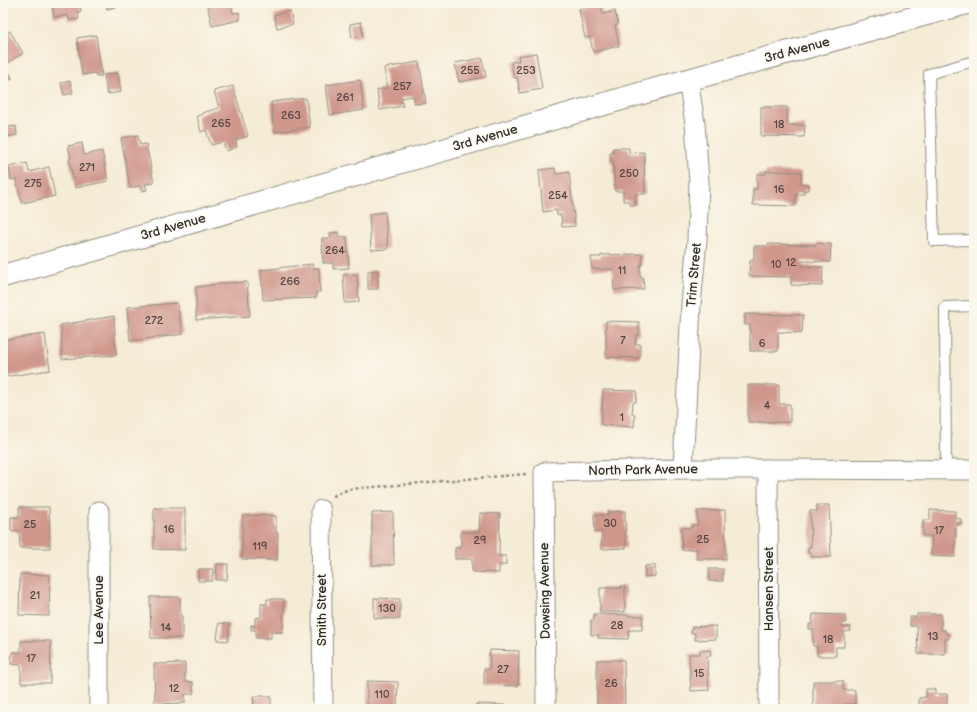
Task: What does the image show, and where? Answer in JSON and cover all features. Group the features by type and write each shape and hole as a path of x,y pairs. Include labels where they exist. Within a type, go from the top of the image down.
{"street":[{"name":"3rd Avenue","path":"3,276 688,80 967,3"},
{"name":"Trim Street","path":"683,469 691,306 697,240 699,182 695,123 688,80"},
{"name":"North Park Avenue","path":"544,472 683,469 974,470"},
{"name":"Hansen Street","path":"768,469 769,709"},
{"name":"Dowsing Avenue","path":"544,472 546,709"},
{"name":"Smith Street","path":"321,510 323,709"},
{"name":"Lee Avenue","path":"100,511 100,709"}],"lane":[{"path":"974,61 929,74 934,241 974,240"},
{"path":"946,470 945,307 974,306"}],"path":[{"path":"321,510 333,495 350,489 544,472"}],"building":[{"path":"52,3 83,3 84,5 80,6 81,12 78,12 79,19 69,20 68,15 54,17"},
{"path":"104,3 114,3 115,7 107,9"},
{"path":"207,3 231,3 233,13 239,12 240,20 212,26"},
{"path":"600,4 603,14 615,11 618,25 615,26 619,46 593,52 590,37 585,38 579,9"},
{"path":"290,11 293,24 277,28 274,15"},
{"path":"361,22 363,36 352,38 350,24"},
{"path":"10,31 23,53 4,65 12,78 3,83 3,36"},
{"path":"96,35 102,76 96,76 95,73 82,75 77,38"},
{"path":"536,53 542,89 520,93 517,77 514,78 511,62 519,61 518,56"},
{"path":"482,58 486,77 459,82 455,63"},
{"path":"419,62 426,103 415,104 413,96 401,98 403,106 380,110 377,90 387,88 384,68"},
{"path":"118,73 121,92 107,94 104,75"},
{"path":"360,80 364,110 330,115 326,85"},
{"path":"70,81 73,93 64,95 61,83"},
{"path":"233,86 248,136 236,140 237,147 226,151 223,142 211,145 206,130 201,132 197,116 219,108 214,91"},
{"path":"306,98 310,127 274,132 271,102"},
{"path":"761,107 787,107 787,125 805,125 804,137 761,136"},
{"path":"16,126 17,135 3,138 3,128"},
{"path":"138,135 140,145 146,144 154,183 145,184 147,190 142,191 141,186 130,188 121,138"},
{"path":"82,143 84,155 102,151 108,181 75,188 68,146"},
{"path":"613,148 629,148 629,153 644,152 645,194 636,194 636,205 630,205 630,201 623,201 623,191 615,191 613,162 611,162 610,153 613,153"},
{"path":"27,163 29,172 49,167 55,196 22,203 16,179 11,180 9,167"},
{"path":"555,168 556,174 569,172 575,226 562,227 561,215 557,215 556,210 543,212 539,170"},
{"path":"766,171 801,172 801,184 809,184 809,190 804,190 804,194 796,194 795,206 753,205 753,189 757,189 757,174 766,174"},
{"path":"385,212 388,249 371,250 369,214"},
{"path":"339,232 339,237 347,237 349,268 333,269 333,263 323,263 322,238 331,238 330,233"},
{"path":"816,243 831,244 830,262 802,261 802,266 823,267 822,286 791,285 791,277 749,276 750,260 754,260 754,246 768,246 768,244 816,245"},
{"path":"642,254 640,277 643,277 644,289 614,290 613,269 592,269 591,257 601,257 601,255"},
{"path":"312,264 313,268 319,268 320,292 316,292 316,298 263,300 261,270"},
{"path":"378,270 378,289 368,289 368,271"},
{"path":"357,274 359,302 345,303 343,275"},
{"path":"247,282 250,316 196,320 196,287"},
{"path":"177,303 183,334 130,341 127,307"},
{"path":"745,314 803,315 802,333 778,332 778,351 750,351 750,325 745,325"},
{"path":"114,316 116,355 62,359 61,325"},
{"path":"606,321 639,322 639,335 636,335 635,344 640,344 640,358 606,357"},
{"path":"45,334 50,370 3,377 3,340"},
{"path":"748,385 779,385 779,404 790,404 790,422 748,422"},
{"path":"603,390 637,391 636,402 633,402 632,414 635,414 634,427 601,425"},
{"path":"817,505 829,505 831,557 811,557 811,553 808,553 808,547 811,547 810,511 817,511"},
{"path":"19,507 49,507 50,548 20,548 19,531 11,531 11,517 19,517"},
{"path":"154,508 185,508 185,550 154,549"},
{"path":"725,510 726,559 697,559 697,549 682,550 681,528 692,528 692,525 698,525 697,511"},
{"path":"930,510 955,511 955,518 961,519 961,524 956,524 955,557 931,556 932,536 923,536 923,520 930,520"},
{"path":"625,511 626,548 601,549 602,532 595,532 594,515 608,515 608,512"},
{"path":"393,512 394,565 372,565 372,513"},
{"path":"480,513 500,514 499,556 506,556 506,565 499,565 499,573 472,572 472,559 455,559 455,548 461,548 461,532 479,532"},
{"path":"243,515 276,516 276,533 278,533 277,560 242,559"},
{"path":"217,564 228,564 227,580 216,580"},
{"path":"655,565 655,576 645,577 645,566"},
{"path":"199,569 213,569 212,581 198,581"},
{"path":"709,569 723,569 723,581 709,581"},
{"path":"20,574 50,575 49,616 19,615"},
{"path":"621,586 625,586 625,612 600,612 600,588 622,588"},
{"path":"150,597 180,597 182,638 151,638"},
{"path":"374,598 400,599 400,619 374,618"},
{"path":"267,599 284,599 283,632 271,632 271,638 256,638 256,630 251,630 251,625 255,626 255,618 261,617 261,604 267,604"},
{"path":"594,614 643,616 642,630 629,630 628,639 598,638 599,635 591,635 591,620 594,620"},
{"path":"813,614 845,615 846,623 842,623 842,627 851,627 850,631 844,632 844,647 836,647 836,656 817,656 817,646 813,646 813,629 809,629 809,624 812,624"},
{"path":"917,614 941,614 941,630 945,630 945,633 948,633 949,639 945,639 945,654 918,654 917,626 910,626 910,617 917,617"},
{"path":"219,623 229,624 228,641 217,640"},
{"path":"716,626 716,639 695,640 695,633 691,633 692,627"},
{"path":"21,641 51,641 50,683 21,683 21,665 11,664 12,652 21,652"},
{"path":"490,650 519,651 518,686 484,685 484,669 489,669"},
{"path":"710,650 711,656 707,656 709,690 691,691 689,654 700,654 700,651"},
{"path":"597,660 624,660 625,706 597,706"},
{"path":"185,663 185,682 193,682 193,694 185,694 185,703 155,704 154,664"},
{"path":"367,681 398,682 397,706 402,706 402,709 367,709"},
{"path":"813,681 843,681 843,690 855,690 855,704 844,704 844,709 813,709"},
{"path":"926,689 935,689 935,694 947,694 947,709 919,709 919,698 926,697"},
{"path":"253,696 271,696 271,707 276,707 276,709 249,709 249,707 254,706"},
{"path":"476,704 504,705 504,709 476,709"}]}
